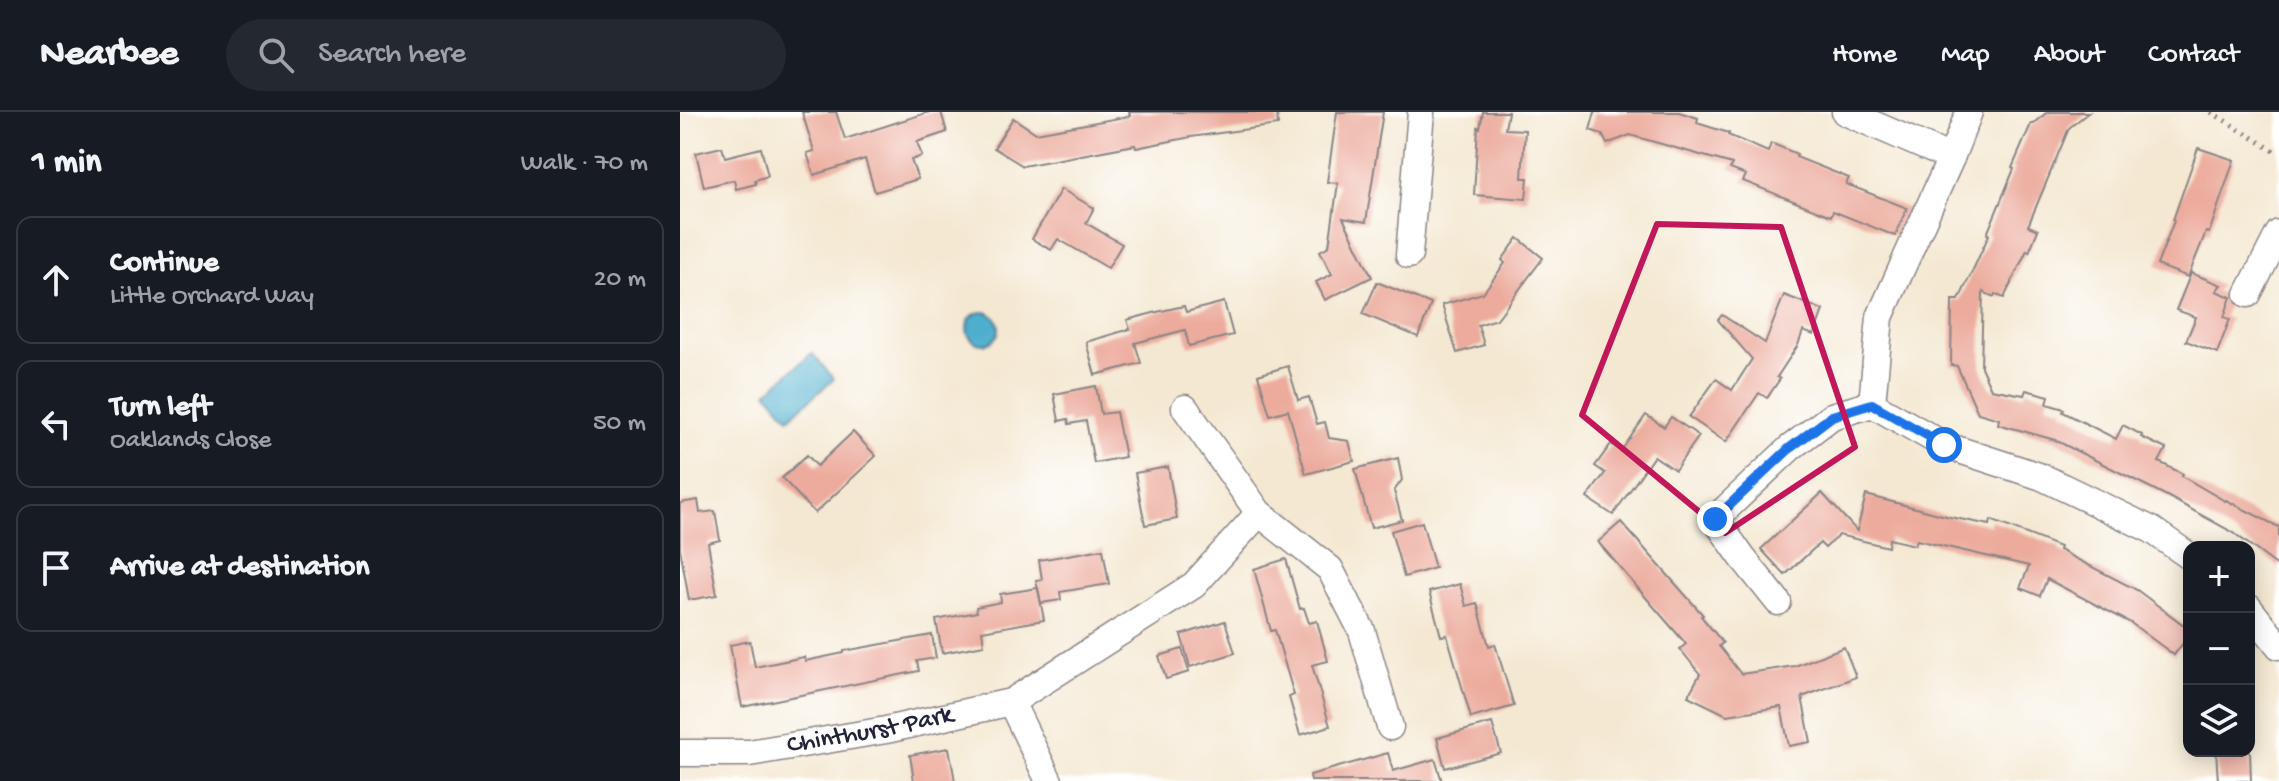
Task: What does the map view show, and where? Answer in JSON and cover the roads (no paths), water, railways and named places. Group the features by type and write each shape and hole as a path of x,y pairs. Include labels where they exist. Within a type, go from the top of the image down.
{"street":[{"path":"1409,255 1421,112"},
{"path":"1845,112 1951,158"},
{"path":"1872,404 1880,317 1969,112"},
{"path":"2248,294 2279,233"},
{"path":"1778,602 1715,519 1790,448 1832,416 1872,404 1944,445 2042,477 2152,530 2183,552"},
{"path":"1185,408 1259,513 1330,569 1362,631 1390,727"},
{"name":"Chinthurst Park","path":"680,753 749,753 886,730 1011,702 1194,585 1259,513"},
{"path":"2253,613 2279,646"},
{"path":"1011,702 1049,781"}],"water":[{"path":"983,312 994,317 999,328 994,339 983,344 972,339 967,328 972,317"},
{"path":"812,353 834,379 789,418 767,392"}]}
